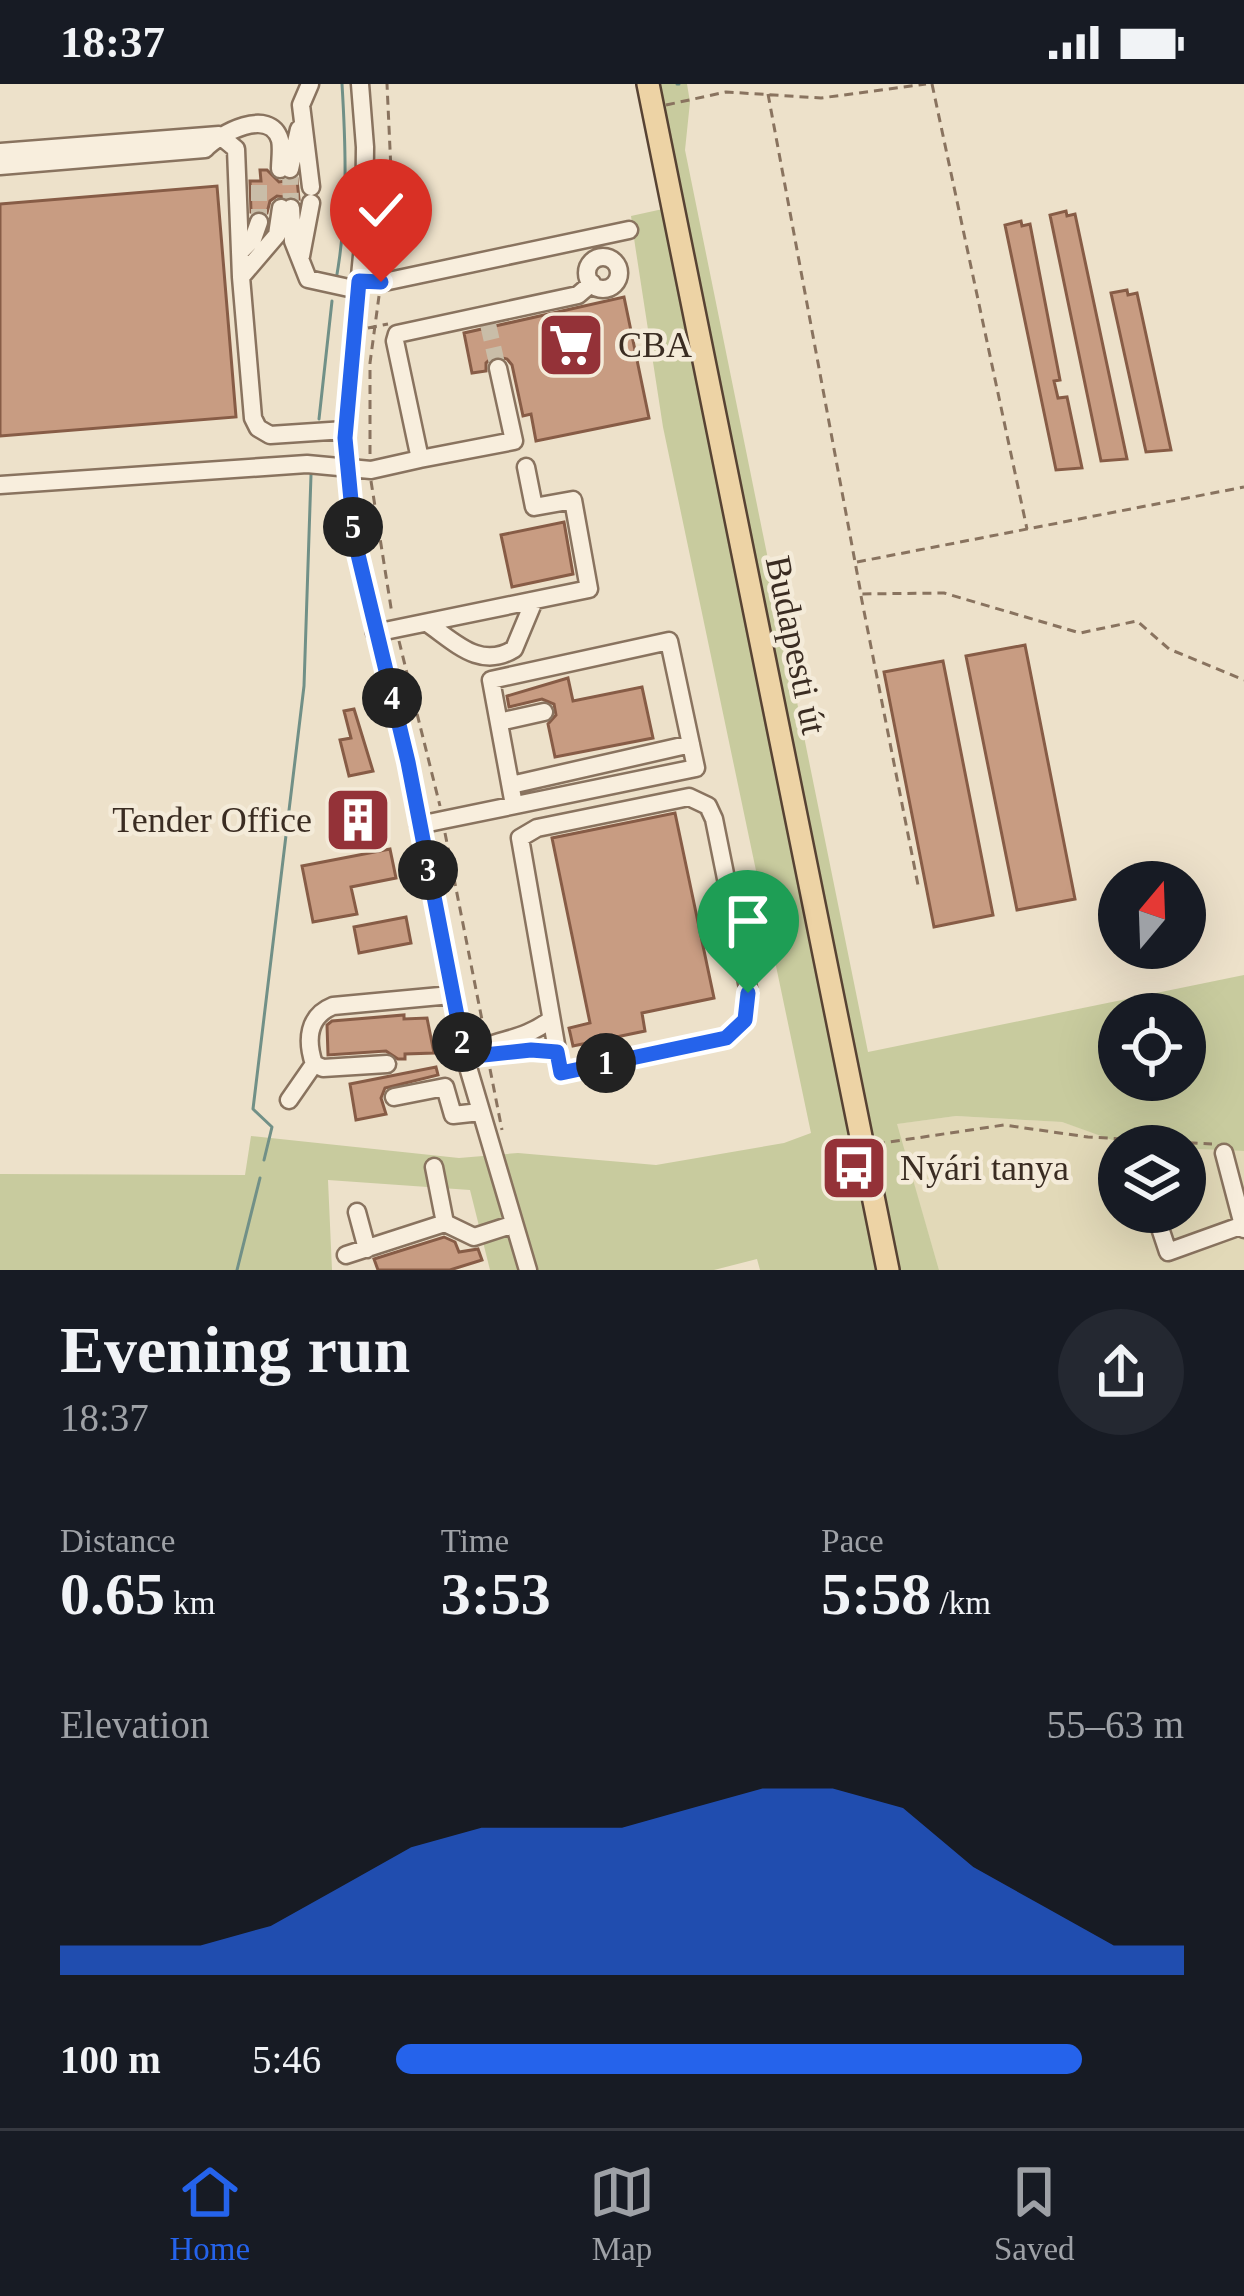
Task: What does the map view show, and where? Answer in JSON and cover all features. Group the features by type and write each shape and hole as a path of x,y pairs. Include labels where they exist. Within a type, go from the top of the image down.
{"main road":[{"name":"Budapesti út","path":"648,84 858,1150 892,1270"}],"street":[{"path":"300,263 311,195 302,120 304,93 310,84"},
{"path":"360,84 365,147 346,430 355,542 399,723 465,1057 528,1270"},
{"path":"0,152 218,135 236,127 272,128 280,139 285,169 302,120"},
{"path":"0,166 205,149 218,135"},
{"path":"218,135 236,149 241,277 257,428 270,435 346,430"},
{"path":"241,277 277,235 286,208 308,279 358,285 629,230"},
{"path":"240,252 259,222"},
{"path":"420,459 394,340 397,334 487,319 578,295 592,283"},
{"path":"0,485 307,464 370,470 514,441 498,368"},
{"path":"374,633 589,589 572,500 534,507 526,467"},
{"path":"427,623 476,656 490,659 514,650 534,601"},
{"path":"419,825 696,768 669,641 491,680 514,805"},
{"path":"499,722 544,712"},
{"path":"511,785 691,744"},
{"path":"689,797 708,806 748,993 745,1020 726,1038 561,1073 557,1052 520,838 537,828 689,797"},
{"path":"289,1100 314,1064 311,1022 318,1012 333,1006 452,994"},
{"path":"529,1043 550,1020"},
{"path":"465,1057 529,1043 557,1052"},
{"path":"314,1064 323,1068 387,1064"},
{"path":"394,1097 446,1087 453,1115 480,1112"},
{"path":"1162,1233 1168,1252 1244,1227 1222,1149"},
{"path":"434,1167 445,1222"},
{"path":"357,1212 367,1249"},
{"path":"346,1256 445,1222 474,1237 514,1224"}],"path":[{"path":"652,108 726,92 820,98 929,84 1027,529"},
{"path":"768,94 918,884"},
{"path":"854,563 1244,487"},
{"path":"861,594 944,593 1080,633 1137,621 1168,649 1244,680"},
{"path":"830,1156 1004,1125 1222,1149"}],"shaded area":[{"path":"956,1116 1062,1122 1098,1134 1098,1233 1206,1233 1206,1149 1244,1151 1244,1270 939,1270 896,1124"}],"green space":[{"path":"659,84 687,84 685,150 868,1052 1098,1005 1098,1101 1206,1101 1206,993 1156,993 1244,975 1244,1151 1206,1149 1206,1125 1098,1125 1098,1135 1062,1122 956,1116 897,1124 939,1270 760,1270 757,1259 714,1270 490,1270 470,1190 328,1180 332,1270 0,1270 0,1174 245,1175 251,1136 459,1158 518,1153 656,1165 784,1143 811,1133 663,427 631,216 681,205"}],"building":[{"path":"260,170 267,170 279,182 297,179 299,199 277,196 267,213 251,212 250,181 261,181"},
{"path":"217,186 236,417 0,436 0,204"},
{"path":"1066,211 1067,216 1075,214 1127,459 1101,461 1050,215"},
{"path":"1021,221 1022,226 1030,224 1060,380 1054,381 1058,398 1067,397 1082,468 1056,470 1005,225"},
{"path":"1127,290 1128,295 1137,293 1171,450 1146,452 1111,293"},
{"name":"CBA","path":"624,297 649,418 536,441 531,414 523,416 507,359 494,356 486,363 486,371 472,373 464,333"},
{"path":"564,522 573,574 512,587 501,535"},
{"path":"1025,645 1075,899 1017,910 966,656"},
{"path":"943,661 993,915 934,927 884,672"},
{"path":"568,678 573,701 642,687 653,738 555,757 548,724 556,715 554,704 542,699 509,707 507,696"},
{"path":"354,709 373,771 349,776 340,740 351,738 344,711"},
{"name":"Tender Office","path":"382,805 386,827 332,837 332,814"},
{"path":"675,813 714,998 642,1013 645,1031 573,1046 569,1028 590,1023 552,838"},
{"path":"390,849 396,878 351,887 357,914 313,922 302,866"},
{"path":"406,917 411,943 359,953 354,927"},
{"path":"404,1015 404,1019 427,1018 434,1053 405,1054 405,1059 386,1051 328,1055 327,1025 332,1021"},
{"path":"436,1067 438,1075 385,1088 381,1098 386,1114 356,1120 350,1084"},
{"path":"444,1237 455,1242 459,1252 478,1249 482,1260 450,1270 378,1270 374,1259"}],"waterway":[{"path":"336,280 345,182 342,84"},
{"path":"319,419 332,301"},
{"path":"264,1160 272,1127 253,1109 304,686 311,475"},
{"path":"237,1270 260,1178"}],"tunnel":[{"path":"290,169 291,208"},
{"path":"259,185 259,222"},
{"path":"488,324 498,368"}],"place":[{"name":"CBA","path":"571,345"},
{"name":"Tender Office","path":"358,820"},
{"name":"Nyári tanya","path":"854,1168"}],"route":[{"path":"381,282 359,281 348,379 350,504 363,588 408,762 465,1057 557,1052 561,1073 726,1038 745,1020 748,993"}]}
